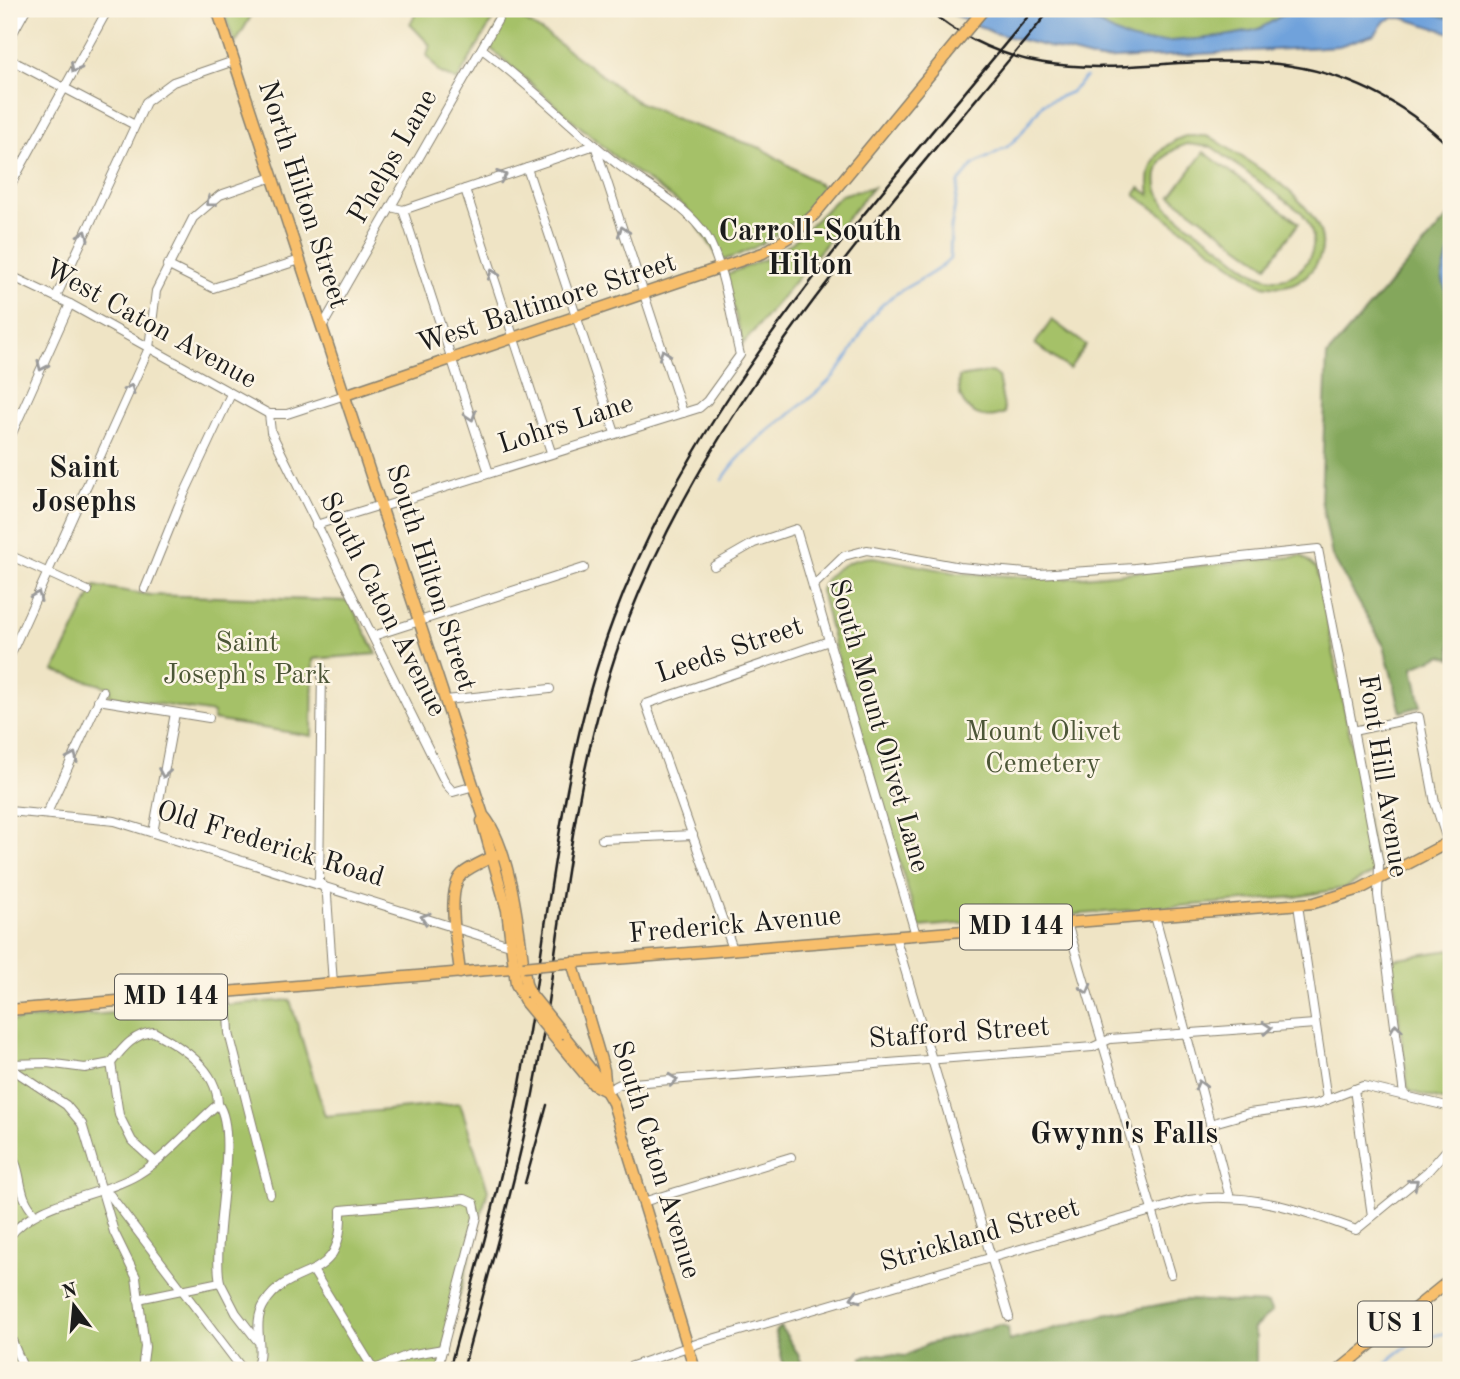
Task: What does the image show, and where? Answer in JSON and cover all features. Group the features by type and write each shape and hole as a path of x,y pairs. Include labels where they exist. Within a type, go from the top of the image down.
{"main road":[{"name":"North Hilton Street","path":"217,9 345,395"},
{"name":"West Baltimore Street","path":"345,395 719,271 763,253 803,226 984,9"},
{"name":"South Hilton Street","path":"345,395 474,786 483,815 482,823 518,916 519,967 516,984 594,1085 607,1091"},
{"name":"Frederick Avenue","path":"9,1010 1298,905 1329,900 1380,879 1450,842"},
{"name":"South Hilton Street","path":"496,855 519,967"},
{"path":"460,973 453,900 456,882 470,868 496,855"},
{"name":"South Caton Avenue","path":"568,963 604,1070 607,1091 695,1370"},
{"name":"US 1","path":"1339,1370 1451,1279"}],"street":[{"path":"9,40 26,9"},
{"path":"9,188 108,9"},
{"name":"Phelps Lane","path":"322,327 504,9"},
{"path":"482,49 538,93 595,145 695,222 711,245 719,271"},
{"path":"9,59 133,124"},
{"path":"57,297 133,124 146,102 173,82 234,61"},
{"path":"391,207 403,210 595,145"},
{"path":"595,145 683,413"},
{"path":"527,168 615,433"},
{"path":"9,658 149,348 153,302 167,265 201,208 220,194 272,177"},
{"path":"465,189 551,452"},
{"path":"403,210 489,473"},
{"path":"167,265 213,288 300,260"},
{"name":"Lohrs Lane","path":"316,525 704,405 740,355 719,271"},
{"name":"West Caton Avenue","path":"9,275 57,297 269,414"},
{"path":"9,440 70,304"},
{"path":"145,589 179,505 231,394"},
{"name":"West Baltimore Street","path":"269,414 287,414 345,395"},
{"name":"South Caton Avenue","path":"269,414 271,432 449,790 457,791 474,786"},
{"name":"South Mount Olivet Lane","path":"714,566 754,543 796,529 916,935"},
{"name":"Font Hill Avenue","path":"813,586 844,556 867,550 960,567 1038,574 1135,568 1318,549 1380,879 1378,895 1404,1095"},
{"path":"9,555 88,591"},
{"path":"373,636 584,568"},
{"name":"Leeds Street","path":"693,835 646,704 829,641"},
{"path":"321,668 321,884 327,896 334,984"},
{"path":"446,700 550,689"},
{"path":"47,813 103,691"},
{"path":"99,700 209,718"},
{"path":"153,832 175,713"},
{"path":"1353,731 1419,717 1435,803 1450,842"},
{"name":"Old Frederick Road","path":"9,811 103,819 153,832 513,946"},
{"path":"601,839 693,835 733,949"},
{"path":"1298,905 1327,1100"},
{"path":"1155,916 1230,1198"},
{"path":"1067,923 1171,1274"},
{"path":"895,936 1009,1317"},
{"path":"227,993 229,1033 270,1194"},
{"name":"Stafford Street","path":"607,1091 620,1084 1093,1047 1110,1039 1315,1024"},
{"path":"9,1065 47,1062 85,1068 111,1063 124,1046 145,1032 154,1032 199,1063 213,1078 222,1112 225,1154 216,1248 220,1282 236,1313 259,1342"},
{"path":"111,1063 119,1115 132,1141 155,1162"},
{"path":"9,1065 53,1095 75,1114 82,1125 114,1232 136,1277 145,1347 142,1370"},
{"path":"1210,1124 1249,1113 1307,1106 1363,1086 1451,1107"},
{"path":"1354,1090 1372,1216"},
{"path":"9,1237 16,1227 35,1214 103,1192 155,1162 182,1141 218,1104"},
{"path":"1372,1216 1428,1171 1451,1144"},
{"path":"9,1151 20,1170 20,1193 35,1214"},
{"path":"643,1202 791,1157"},
{"path":"103,1192 110,1195 243,1370"},
{"name":"Strickland Street","path":"621,1370 991,1256 1152,1209 1202,1198 1230,1198 1298,1210 1356,1230 1372,1216"},
{"path":"255,1370 260,1360 257,1321 267,1299 281,1287 314,1272 336,1247 341,1210 470,1200 476,1206 477,1217 437,1370"},
{"path":"314,1272 374,1370 408,1355 443,1349"},
{"path":"138,1300 220,1282"},
{"path":"9,1332 24,1370"}],"green space":[{"path":"223,9 255,9 235,44"},
{"path":"418,9 499,9 457,81 439,72 427,55 430,45 410,24"},
{"path":"1056,9 1451,9 1451,26 1385,11 1255,39 1155,49 1041,27"},
{"path":"507,10 549,36 636,101 683,122 761,148 828,190 779,233 752,249 721,261 685,207 616,158 488,46"},
{"path":"1186,136 1206,136 1216,140 1274,179 1311,214 1321,234 1321,253 1304,278 1286,286 1259,284 1135,195 1140,188 1150,195 1152,166 1161,151","holes":["1187,144 1212,147 1306,218 1313,235 1312,252 1295,274 1274,279 1258,274 1183,221 1164,203 1156,180 1164,158"]},
{"path":"1204,152 1299,223 1267,266 1171,196"},
{"path":"873,187 743,344 725,275 765,259 793,242 841,195"},
{"path":"1451,214 1450,256 1444,271 1451,364 1451,658 1442,655 1413,667 1421,706 1401,712 1384,646 1332,556 1321,499 1327,355"},
{"path":"1052,320 1086,345 1069,369 1035,344"},
{"path":"992,372 998,376 1005,413 995,416 977,414 964,404 959,377"},
{"name":"Mount Olivet Cemetery","path":"1302,556 1317,569 1376,868 1374,873 1344,888 1295,897 919,927 837,656 821,590 829,576 849,562 873,557 957,573 1062,579"},
{"name":"Saint Joseph's Park","path":"95,586 150,595 349,601 377,654 313,659 312,736 213,720 214,713 109,696 111,688 54,671"},
{"path":"1451,950 1451,1102 1408,1089 1391,959"},
{"path":"290,1000 325,1116 460,1103 488,1190 439,1370 9,1370 9,1021"},
{"path":"1185,1300 1268,1304 1272,1312 1253,1329 1256,1337 1256,1370 850,1370 862,1368 862,1357 880,1354 906,1356 928,1344 1000,1325 1008,1327 1009,1341 1104,1315"},
{"path":"781,1327 798,1354 803,1370 785,1370 775,1332"}],"water":[{"path":"1350,7 1395,8 1435,14 1451,19 1451,33 1403,18 1392,18 1385,21 1375,34 1339,46 1099,60 994,33 942,9 1077,18 1095,23 1125,38 1143,42 1230,35 1255,30 1292,12"},
{"path":"1451,244 1451,364 1446,328 1447,295 1442,277"}],"waterway":[{"path":"722,480 761,436 832,378 883,304 950,259 951,228 959,182 973,165 1007,147 1019,136 1043,104 1071,92 1086,77"},
{"path":"1383,1370 1403,1349 1432,1336 1451,1332"}],"railway":[{"path":"927,9 969,38 1012,56 1054,64 1097,67 1231,62 1278,64 1327,74 1372,91 1393,103 1433,131 1451,148"},
{"path":"449,1370 490,1220 516,1105 558,841 580,730 613,620 649,535 693,453 743,375 798,298 1034,9"},
{"path":"463,1370 531,1105 572,841 594,729 628,620 666,534 711,453 761,374 815,298 1051,9"},
{"path":"525,1183 547,1105"}],"district":[{"name":"Carroll-South Hilton","path":"810,249"},
{"name":"Saint Josephs","path":"84,486"},
{"name":"Gwynn's Falls","path":"1124,1135"}]}
